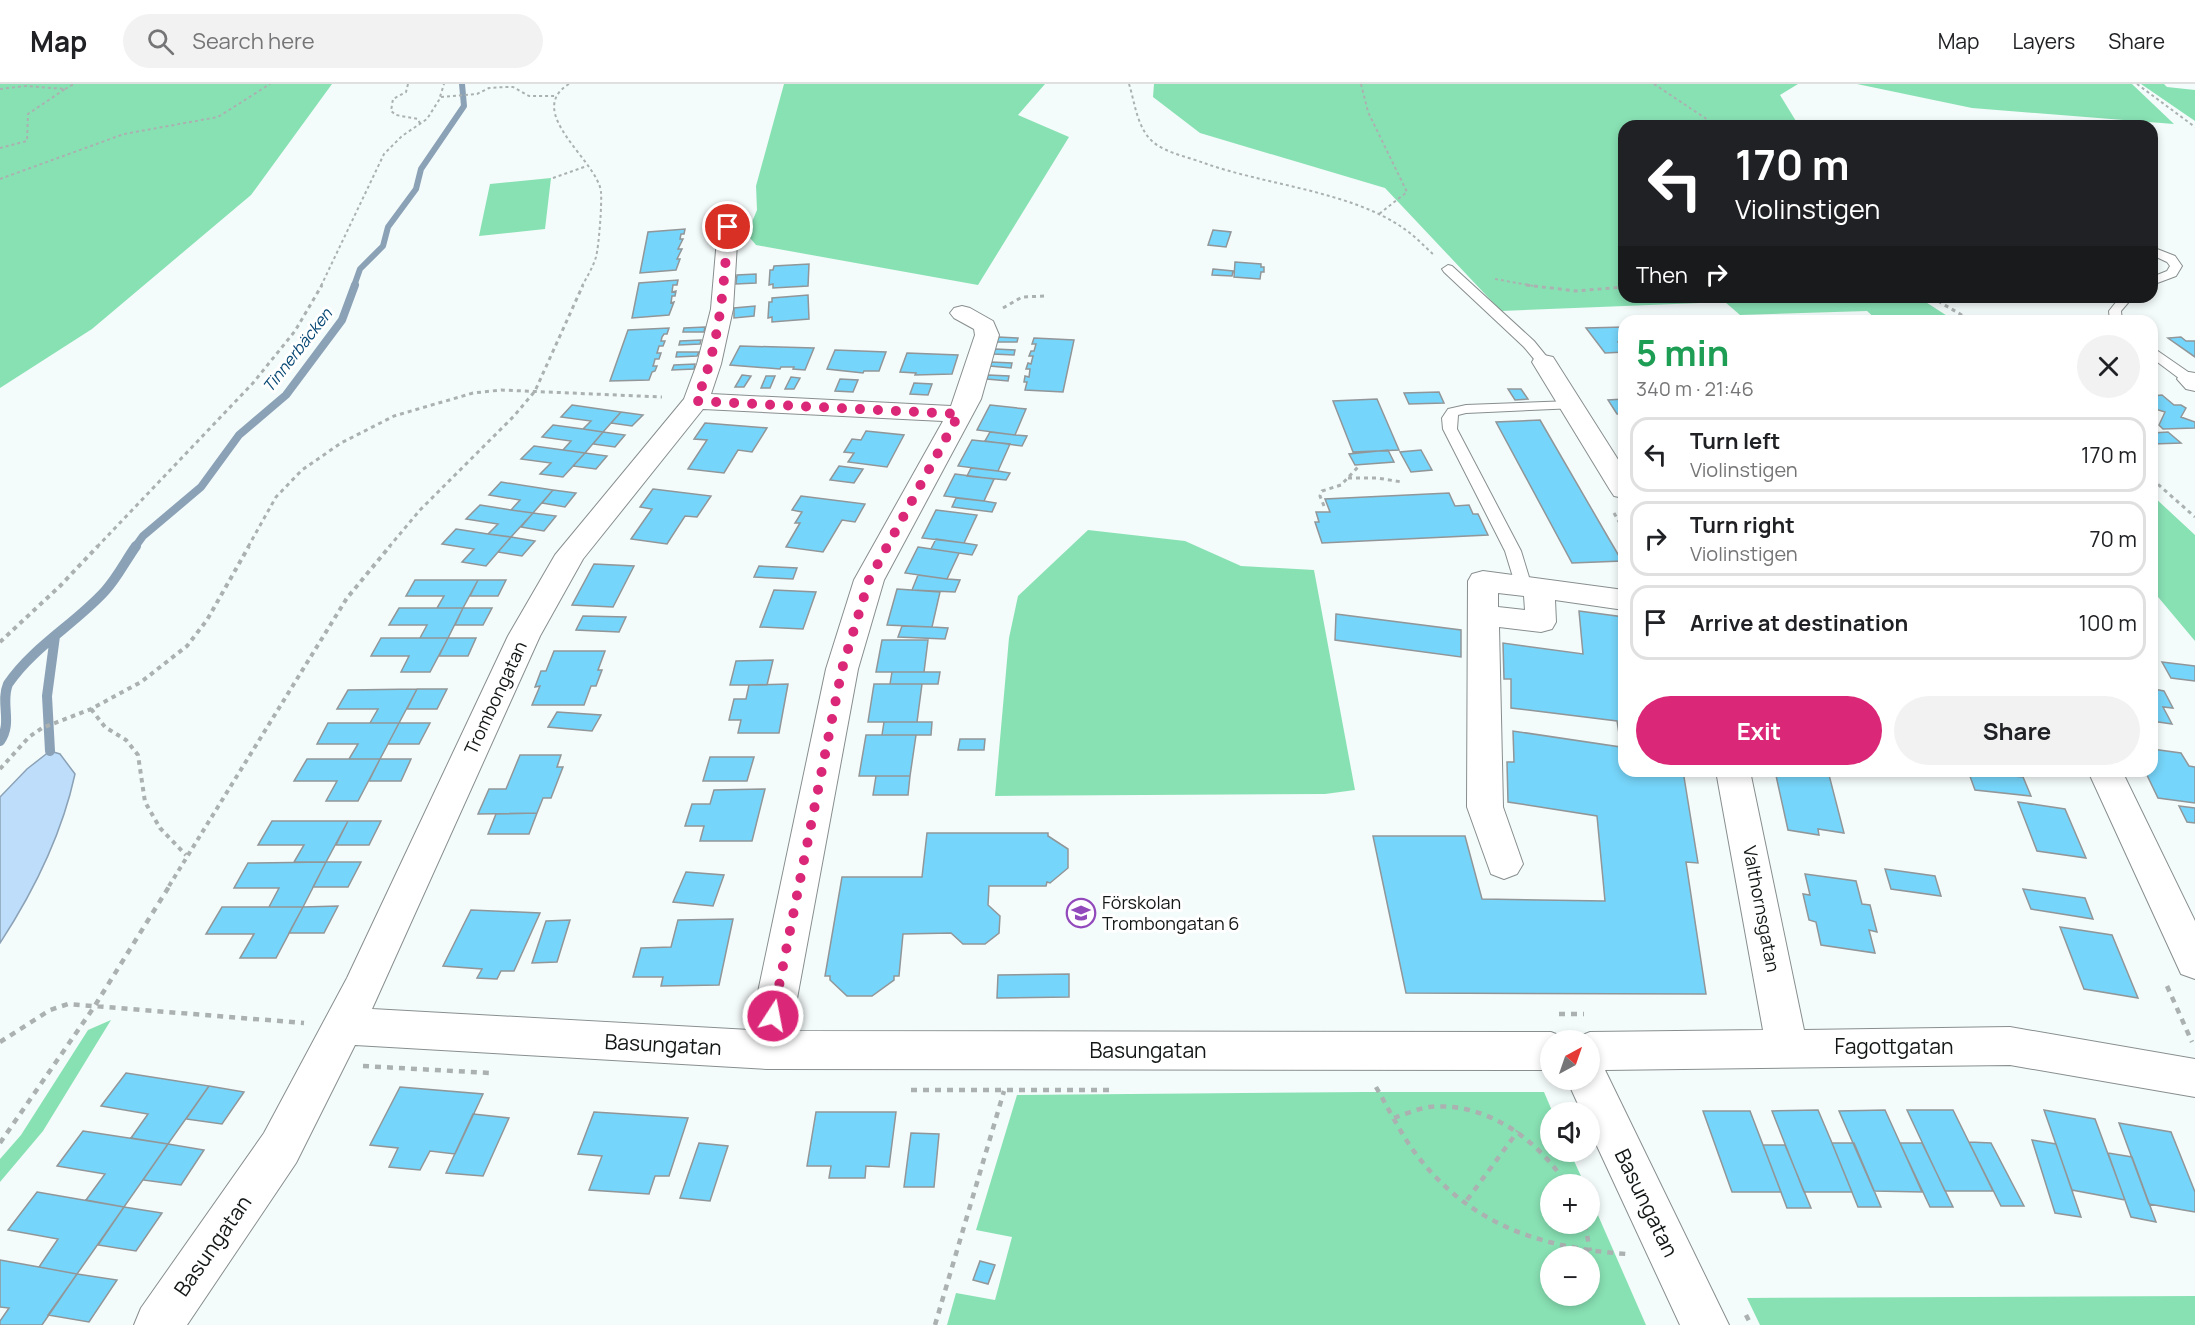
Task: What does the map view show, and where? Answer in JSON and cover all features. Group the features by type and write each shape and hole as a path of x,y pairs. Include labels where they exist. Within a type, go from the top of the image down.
{"street":[{"name":"Trombongatan","path":"344,1026 524,636 559,573 570,555 696,401 709,364 722,309 728,227"},
{"path":"767,1050 842,669 869,580 968,399 987,334 985,326 971,318"},
{"path":"1544,362 1618,480"},
{"path":"696,401 959,414"},
{"path":"1504,864 1485,807 1483,581 1618,599"},
{"name":"Valthornsgatan","path":"1734,777 1787,1048"},
{"path":"2108,777 2195,962"},
{"name":"Basungatan","path":"158,1325 280,1148 344,1026 767,1050 1540,1051"},
{"name":"Fagottgatan","path":"1600,1051 2010,1046 2195,1078"},
{"name":"Basungatan","path":"1593,1090 1705,1325"}],"lane":[{"path":"2158,253 2171,259 2176,266 2172,273 2158,279"},
{"path":"1448,269 1529,344 1544,362"},
{"path":"2158,355 2193,381"},
{"path":"1532,588 1459,448 1450,429 1449,418 1454,412 1466,409 1571,405"}],"path":[{"path":"0,148 27,141 28,114 74,84"},
{"path":"0,179 124,134 218,117 270,84"},
{"path":"408,84 406,92 393,99 391,111 396,115 418,119 421,126"},
{"path":"0,642 60,586 253,383 295,331 325,279 384,154 396,141 421,126 434,110 441,97 444,84"},
{"path":"0,1143 94,1007 347,598 420,510 514,416 535,391 596,256 601,191 587,166 571,146 559,123 552,101 569,84"},
{"path":"1129,84 1142,129 1153,142 1164,149 1227,172 1339,200 1378,214 1404,228 1448,269 1485,278 1577,291 1597,292 1618,288"},
{"path":"1361,84 1368,112 1407,192 1378,214"},
{"path":"1654,84 1709,120"},
{"path":"2137,84 2195,127"},
{"path":"0,89 26,87 65,89"},
{"path":"441,97 477,94 489,88 505,87 513,87 529,96 555,96"},
{"path":"553,178 587,166"},
{"path":"971,318 997,316 1004,306 1016,299 1032,295 1045,297"},
{"path":"1941,303 1962,315"},
{"path":"0,769 29,737 42,728 91,709 141,682 187,646 207,620 276,497 302,470 341,442 384,420 445,399 473,393 535,391 696,401"},
{"path":"1324,506 1320,496 1322,491 1341,485 1358,466"},
{"path":"1348,477 1402,482"},
{"path":"2158,484 2195,517"},
{"path":"91,709 105,727 126,740 138,755 145,802 160,828 186,855"},
{"path":"0,1042 50,1010 68,1004 344,1026"},
{"path":"1376,1087 1415,1152 1446,1185 1499,1224 1539,1241 1564,1246"},
{"path":"935,1325 1004,1091"},
{"path":"1394,1118 1431,1107 1467,1110 1518,1131 1543,1150 1559,1174"},
{"path":"1467,1200 1518,1131"},
{"path":"1600,1252 1627,1254"}],"green space":[{"path":"0,84 332,84 251,195 92,329 0,388"},
{"path":"784,84 1045,84 1018,115 1069,137 978,285 756,245 750,238 749,229 757,210 756,186"},
{"path":"1154,84 1798,84 1780,95 1795,120 1618,120 1618,303 1700,303 1501,311 1385,188 1200,133 1153,97"},
{"path":"1857,84 2132,84 2174,124 2158,123 2158,120 2124,120 1972,108"},
{"path":"2141,84 2164,84 2167,87 2195,90 2195,121"},
{"path":"551,178 545,229 479,236 490,184"},
{"path":"1726,303 1927,303 1946,315 1871,315 1867,311 1740,315"},
{"path":"2158,501 2195,535 2195,641 2158,597"},
{"path":"1088,530 1185,541 1241,566 1314,570 1355,790 1325,794 995,796 1009,638 1018,596"},
{"path":"111,1020 43,1131 0,1182 0,1159 21,1135 88,1030"},
{"path":"1544,1092 1548,1102 1540,1102 1540,1162 1575,1162 1580,1174 1540,1174 1540,1234 1600,1234 1600,1220 1646,1325 947,1325 956,1293 995,1300 1012,1237 976,1230 1017,1095"},
{"path":"2195,1296 2195,1325 1760,1325 1747,1298"}],"water":[{"path":"50,751 60,754 75,774 55,840 24,903 0,943 0,797 27,769"}],"building":[{"path":"685,229 684,234 681,234 680,239 683,239 678,249 682,249 677,259 680,259 676,270 640,273 648,232"},
{"path":"1213,230 1231,232 1226,247 1208,245"},
{"path":"1235,262 1261,264 1264,272 1261,272 1260,279 1234,277"},
{"path":"809,264 808,286 773,288 773,284 769,285 770,270 773,270 774,266"},
{"path":"1213,269 1233,271 1232,276 1212,275"},
{"path":"756,274 756,283 736,284 737,275"},
{"path":"678,280 677,285 673,285 672,292 676,291 675,296 672,296 671,303 674,302 669,315 632,318 639,283"},
{"path":"808,295 809,319 772,322 772,317 768,318 769,302 772,302 772,298"},
{"path":"755,306 754,316 734,318 734,308"},
{"path":"705,327 704,332 683,332 684,328"},
{"path":"1618,327 1618,352 1605,353 1586,328"},
{"path":"669,328 667,334 662,337 661,341 665,341 663,346 659,346 657,353 661,353 659,359 655,359 653,366 657,366 649,380 610,381 628,330"},
{"path":"998,337 1018,338 1017,342 997,342"},
{"path":"2181,337 2186,341 2195,341 2195,357 2168,338"},
{"path":"1034,338 1074,340 1063,392 1025,390 1027,382 1024,382 1025,376 1029,377 1030,369 1026,369 1028,363 1031,364 1033,356 1029,356 1036,344 1032,344"},
{"path":"701,340 700,344 679,345 680,341"},
{"path":"740,346 814,348 805,370 793,369 794,367 781,367 780,369 730,365"},
{"path":"995,349 1015,350 1014,355 993,354"},
{"path":"835,350 886,352 879,371 864,371 863,373 827,369"},
{"path":"677,352 699,352 697,356 676,357"},
{"path":"907,353 958,355 952,374 915,375 916,373 900,372"},
{"path":"991,362 1012,363 1011,368 990,366"},
{"path":"695,364 694,369 672,370 674,365"},
{"path":"742,375 751,376 744,387 735,387"},
{"path":"988,375 1009,376 1008,381 987,379"},
{"path":"766,376 775,376 770,388 761,388"},
{"path":"791,377 800,378 794,389 785,389"},
{"path":"840,379 858,380 853,392 835,391"},
{"path":"914,383 932,384 928,395 910,394"},
{"path":"1508,389 1521,389 1528,399 1515,400"},
{"path":"1439,392 1444,403 1409,404 1404,393"},
{"path":"2158,395 2162,395 2174,405 2186,408 2181,417 2195,422 2195,428 2163,429 2159,425 2165,412 2158,410"},
{"path":"1377,399 1399,450 1353,452 1333,401"},
{"path":"1618,399 1618,414 1617,414 1608,400"},
{"path":"572,405 621,412 603,432 583,429 591,421 561,417"},
{"path":"990,405 1026,409 1015,435 977,430"},
{"path":"621,412 643,415 632,426 611,423"},
{"path":"1540,420 1618,554 1618,561 1572,563 1496,422"},
{"path":"705,423 767,428 752,452 738,450 724,473 688,469 707,440 694,439"},
{"path":"553,425 603,432 585,453 563,450 571,441 542,437"},
{"path":"866,431 904,435 887,467 848,462 854,453 844,452 852,439 861,440"},
{"path":"603,432 625,435 615,447 593,444"},
{"path":"990,432 1027,436 1022,446 985,441"},
{"path":"2168,432 2181,443 2158,444 2158,433"},
{"path":"972,440 1010,444 998,471 958,466"},
{"path":"534,446 585,453 563,477 540,474 551,463 521,459"},
{"path":"1388,450 1394,462 1355,465 1349,454"},
{"path":"1421,450 1432,470 1411,472 1400,452"},
{"path":"585,453 607,456 596,469 573,466"},
{"path":"839,466 863,469 854,483 830,480"},
{"path":"971,468 1010,473 1006,480 967,476"},
{"path":"955,474 994,479 984,501 944,496"},
{"path":"501,482 553,490 533,513 511,510 520,500 489,495"},
{"path":"653,489 711,496 697,517 685,516 667,544 631,539 652,509 640,507"},
{"path":"553,490 576,493 565,507 542,503"},
{"path":"1449,493 1455,506 1469,505 1473,514 1478,514 1488,535 1322,543 1315,522 1319,522 1316,512 1330,512 1325,499"},
{"path":"801,496 865,504 855,522 842,520 823,552 786,547 800,523 795,523 802,512 792,510"},
{"path":"956,498 996,503 992,512 952,507"},
{"path":"480,505 533,513 511,537 488,534 498,524 466,519"},
{"path":"936,510 977,515 964,543 922,538"},
{"path":"533,513 556,516 544,531 521,527"},
{"path":"456,529 511,537 486,566 462,562 474,549 442,544"},
{"path":"511,537 535,541 522,556 498,552"},
{"path":"936,539 977,545 972,555 931,549"},
{"path":"918,547 959,553 947,579 905,573"},
{"path":"594,564 634,566 613,607 572,605"},
{"path":"759,566 797,568 793,579 754,577"},
{"path":"918,575 960,580 955,592 912,590"},
{"path":"415,580 478,580 463,608 437,608 444,596 406,596"},
{"path":"478,580 506,580 498,596 470,596"},
{"path":"897,589 940,592 932,627 887,625"},
{"path":"774,590 816,592 803,629 760,627"},
{"path":"399,608 463,608 448,638 420,638 427,625 389,625"},
{"path":"463,608 492,608 483,625 455,625"},
{"path":"1579,611 1618,616 1618,728 1617,721 1511,708 1511,679 1504,679 1503,643 1583,654"},
{"path":"1336,614 1461,630 1461,657 1335,640"},
{"path":"583,616 626,617 619,632 576,630"},
{"path":"902,626 948,628 945,639 898,637"},
{"path":"381,638 448,638 430,672 401,672 409,656 371,656"},
{"path":"448,638 476,638 468,656 439,656"},
{"path":"882,640 928,640 924,672 876,672"},
{"path":"554,651 605,651 598,670 602,670 596,686 591,686 584,705 532,705 540,686 535,687 541,671 546,671"},
{"path":"773,660 767,685 730,685 736,661"},
{"path":"2162,662 2195,666 2195,681 2171,678"},
{"path":"892,672 940,672 938,684 890,684"},
{"path":"788,684 779,733 738,733 741,720 729,720 734,699 746,699 749,685"},
{"path":"874,684 922,684 917,722 868,722"},
{"path":"417,689 399,723 370,723 378,709 337,709 348,690"},
{"path":"417,689 447,689 437,709 407,709"},
{"path":"2158,690 2164,691 2173,708 2163,707 2172,724 2158,722"},
{"path":"557,712 601,715 592,731 548,727"},
{"path":"884,722 932,722 931,735 882,735"},
{"path":"328,723 399,723 380,759 349,759 358,744 317,744"},
{"path":"399,723 430,723 419,744 388,744"},
{"path":"1513,731 1618,747 1618,777 1684,777 1698,863 1686,862 1706,994 1406,993 1373,836 1465,836 1482,899 1605,901 1597,816 1508,802 1507,762 1514,762"},
{"path":"866,735 916,735 910,776 859,776"},
{"path":"960,739 985,739 984,750 958,750"},
{"path":"2158,750 2181,753 2189,766 2195,767 2195,803 2158,798 2148,777 2158,777"},
{"path":"520,755 561,755 557,767 563,767 551,798 543,798 537,813 478,814 489,789 506,789"},
{"path":"710,757 754,757 747,781 703,781"},
{"path":"307,759 380,759 358,801 326,801 337,781 294,781"},
{"path":"380,759 411,759 401,781 369,781"},
{"path":"876,776 910,776 908,795 873,795"},
{"path":"1776,777 1830,777 1844,833 1818,829 1819,835 1788,830"},
{"path":"1970,777 2023,777 2031,796 1975,790"},
{"path":"765,789 752,841 700,841 704,826 685,826 692,804 710,804 714,790"},
{"path":"2018,802 2065,809 2086,858 2037,851"},
{"path":"2179,806 2195,808 2195,823 2187,822"},
{"path":"537,813 529,834 488,834 496,814"},
{"path":"272,821 348,821 326,862 294,862 304,845 258,845"},
{"path":"348,821 381,821 369,845 336,845"},
{"path":"927,833 1048,833 1048,836 1068,849 1068,868 1050,883 1047,882 1046,886 989,886 988,905 1000,916 999,933 985,944 963,944 951,933 903,934 899,976 894,976 894,980 872,996 847,996 830,980 830,976 825,976 842,877 922,877"},
{"path":"326,862 303,907 269,907 279,888 234,888 248,863"},
{"path":"326,862 361,862 348,887 313,887"},
{"path":"1885,869 1935,876 1941,896 1891,889"},
{"path":"686,872 724,875 713,906 673,902"},
{"path":"1805,874 1856,881 1862,904 1870,905 1877,932 1869,930 1875,953 1821,945 1816,922 1809,920 1803,894 1810,895"},
{"path":"2023,889 2085,898 2093,919 2031,909"},
{"path":"338,906 324,933 289,933 303,907"},
{"path":"222,907 303,907 276,958 240,958 254,934 206,934"},
{"path":"471,910 540,913 514,971 501,971 497,979 477,978 482,969 443,966"},
{"path":"733,919 719,985 661,986 663,977 633,977 641,948 671,947 678,920"},
{"path":"570,920 557,962 532,963 546,921"},
{"path":"2060,927 2112,935 2138,998 2084,989"},
{"path":"1069,974 1069,997 997,998 998,975"},
{"path":"126,1073 209,1086 168,1144 131,1138 148,1114 101,1106"},
{"path":"209,1086 244,1092 222,1124 186,1119"},
{"path":"400,1087 483,1094 455,1154 430,1151 420,1170 389,1167 398,1148 370,1145"},
{"path":"1818,1110 1852,1192 1804,1192 1772,1111"},
{"path":"1885,1110 1922,1192 1874,1191 1839,1111"},
{"path":"1907,1110 1953,1110 1993,1191 1945,1191"},
{"path":"2044,1110 2095,1119 2125,1200 2072,1190"},
{"path":"1703,1111 1750,1111 1781,1192 1732,1192"},
{"path":"594,1112 688,1118 669,1176 655,1176 649,1194 589,1190 602,1156 578,1154"},
{"path":"816,1112 896,1112 889,1167 866,1166 865,1178 829,1178 831,1166 807,1166"},
{"path":"473,1114 509,1118 483,1176 446,1173"},
{"path":"2119,1123 2171,1132 2195,1192 2195,1212 2149,1204"},
{"path":"83,1131 168,1144 124,1207 86,1200 105,1174 57,1166"},
{"path":"911,1133 939,1134 934,1187 904,1187"},
{"path":"2032,1140 2056,1144 2081,1217 2055,1213"},
{"path":"1969,1142 1991,1143 2024,1206 2001,1206"},
{"path":"699,1143 728,1146 710,1201 680,1198"},
{"path":"1832,1143 1854,1143 1881,1207 1858,1207"},
{"path":"1900,1143 1922,1143 1953,1207 1930,1207"},
{"path":"168,1144 204,1150 181,1185 143,1180"},
{"path":"1763,1145 1785,1145 1811,1208 1787,1208"},
{"path":"2108,1153 2132,1157 2156,1222 2131,1217"},
{"path":"37,1192 124,1207 77,1274 39,1267 58,1239 8,1230"},
{"path":"124,1207 162,1213 136,1251 98,1245"},
{"path":"0,1260 77,1274 42,1325 0,1325 0,1321 9,1308 0,1307"},
{"path":"980,1261 995,1265 988,1284 973,1280"},
{"path":"77,1274 117,1280 89,1322 48,1315"}],"waterway":[{"name":"Tinnerbäcken","path":"354,286 360,269 383,246 388,227 416,189 421,169 464,106 462,84"},
{"name":"Tinnerbäcken","path":"135,547 143,536 201,487 239,435 286,395 342,320 355,285"},
{"name":"Tinnerbäcken","path":"55,636 105,591 136,546"},
{"name":"Tinnerbäcken","path":"0,741 6,727 5,698 8,684 29,658 55,636"},
{"path":"50,751 47,696 55,636"}],"place":[{"name":"Förskolan Trombongatan 6","path":"1081,913"}],"route":[{"path":"728,227 722,309 709,364 696,401 959,414 869,580 842,669 773,1016"}]}
